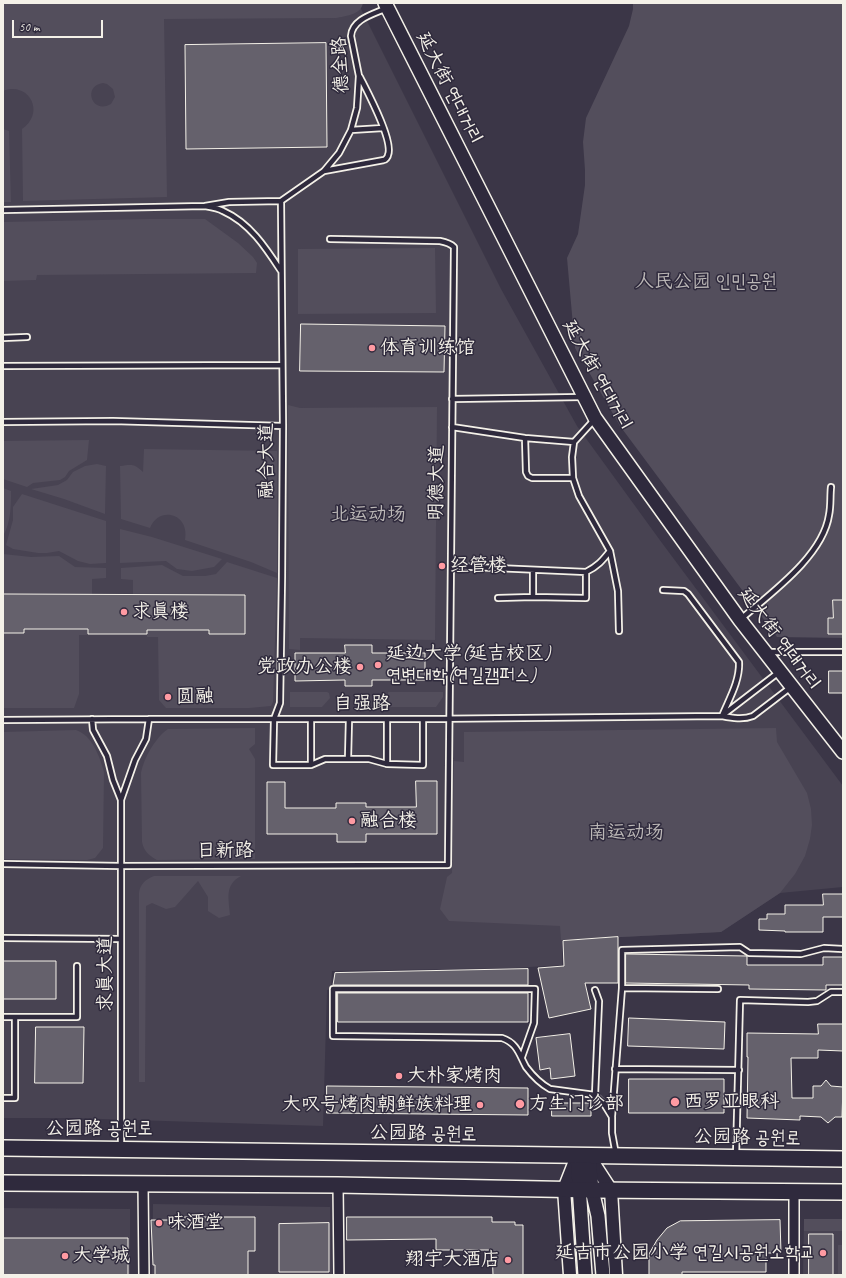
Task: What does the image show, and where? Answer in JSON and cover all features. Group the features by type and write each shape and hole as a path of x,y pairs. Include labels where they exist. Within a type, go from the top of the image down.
{"main road":[{"name":"延大街 연대거리","path":"386,5 583,397 595,418 740,620 843,752"},
{"name":"公园路 공원로","path":"3,1148 843,1159"},
{"path":"583,1156 578,1189 585,1275"},
{"path":"3,1183 338,1185 611,1190 843,1192"},
{"path":"578,1189 598,1216 603,1275"}],"street":[{"path":"583,1156 611,1190 616,1275"},
{"path":"143,1184 144,1275"},
{"path":"338,1185 339,1275"},
{"path":"570,1275 578,1189"},
{"path":"794,1191 794,1275"}],"lane":[{"name":"德全路","path":"281,201 324,171 339,152 351,130 358,108 359,76 351,36 352,30 359,21 386,5"},
{"path":"324,171 384,160 388,156 389,150 376,107 359,76"},
{"path":"351,130 383,128"},
{"path":"3,210 205,206 229,202 281,201"},
{"name":"融合大道","path":"281,201 281,365 283,426 282,577 280,703 274,719 273,765 311,765"},
{"path":"205,206 223,211 240,221 267,249 282,272"},
{"name":"明德大道","path":"330,239 440,241 451,244 454,248 448,865"},
{"path":"3,338 27,337"},
{"path":"3,366 281,365"},
{"path":"452,399 583,397"},
{"path":"595,418 574,442 572,457 573,478 579,496 610,551 618,591 619,631"},
{"path":"3,422 113,421 283,426"},
{"path":"452,427 524,438 574,442"},
{"path":"524,438 526,472 528,476 532,478 573,478"},
{"path":"740,620 801,566 814,548 825,531 829,516 831,487"},
{"path":"451,566 586,572 602,561 610,551"},
{"path":"533,570 533,597"},
{"path":"498,598 586,598 586,572"},
{"path":"663,590 684,591 688,594 739,662 737,680 722,716"},
{"path":"765,652 843,652"},
{"path":"722,716 780,671"},
{"name":"自强路","path":"3,720 449,719 722,716 736,719 753,716 791,686"},
{"path":"92,719 93,730 107,756 113,780 121,800"},
{"path":"121,800 135,760 146,739 149,719"},
{"path":"312,719 311,765 325,759 369,759 387,764 423,765 423,719"},
{"path":"348,759 349,719"},
{"path":"387,719 387,764"},
{"name":"求真大道","path":"121,800 121,1149"},
{"name":"日新路","path":"3,864 121,866 448,865"},
{"path":"3,938 121,939"},
{"path":"616,1156 612,1132 612,1118 622,988 622,950 740,947 749,953 801,954 824,948 843,949"},
{"path":"3,1017 77,1017 77,966"},
{"path":"622,988 718,989"},
{"path":"522,1057 534,1023 535,989 333,989 333,1036 502,1038 514,1044 527,1068 543,1086 550,1089 595,1095 604,1104 612,1118"},
{"path":"595,990 598,1001 595,1095"},
{"path":"736,1158 740,1000 808,1002 817,1001 831,992 843,992"},
{"path":"3,1098 14,1098 15,1017"},
{"path":"615,1068 739,1070"}],"shaded area":[{"name":"延边大学(延吉校区) 연변대학(연길캠퍼스)","path":"3,3 358,3 501,289 577,426 843,786 843,887 780,893 721,932 562,940 562,965 513,968 332,971 331,989 327,990 323,1126 70,1118 3,1118"},
{"path":"153,1204 330,1207 332,1275 152,1275"},
{"path":"3,1208 130,1209 130,1275 3,1275"},
{"name":"延吉市公园小学 연길시공원소학교","path":"804,1219 843,1219 843,1275 803,1275"}],"green space":[{"path":"3,3 363,3 362,7 356,12 348,16 336,18 164,19 167,197 23,201 22,129 33,115 33,107 27,94 20,90 12,89 3,91","holes":["103,83 107,84 113,89 115,97 111,104 99,106 92,99 91,94 97,85"]},
{"name":"人民公园 인민공원","path":"633,3 843,3 843,638 777,637 620,426 575,348 567,258 578,234 585,185 583,142 586,118 629,26"},
{"path":"3,129 9,131 11,202 3,202"},
{"path":"205,219 238,243 253,257 257,263 256,273 37,275 36,280 3,281 3,222"},
{"path":"435,248 436,313 298,314 298,249"},
{"name":"北运动场","path":"288,405 300,408 437,407 435,640 300,638 300,650 289,649"},
{"path":"89,440 87,460 69,471 65,477 60,480 33,483 27,487 3,479 3,441"},
{"path":"144,449 277,451 277,573 251,562 185,540 183,523 172,515 160,517 154,521 150,528 121,519 120,466 133,465 138,467 143,472"},
{"path":"97,464 106,466 105,514 31,489 58,485 67,480 73,472 85,466"},
{"path":"3,488 11,491 11,508 6,531 3,536"},
{"path":"22,494 106,521 106,563 90,564 78,561 59,551 38,553 13,549 6,545 13,520 13,507"},
{"path":"120,529 152,537 222,559 214,567 192,571 177,569 166,561 120,563"},
{"path":"3,554 31,557 59,556 75,567 106,568 106,578 92,579 92,594 3,594"},
{"path":"227,562 277,578 273,702 271,706 249,708 166,708 159,700 158,637 147,637 147,630 209,630 209,634 245,634 245,595 133,595 133,580 121,579 121,568 162,565 183,576 205,576 216,574"},
{"path":"24,629 88,629 88,635 79,635 79,694 74,708 3,708 3,633"},
{"path":"290,692 327,692 329,693 330,698 322,707 290,707"},
{"path":"388,692 443,692 443,697 436,707 390,707"},
{"path":"255,728 255,744 249,749 255,759 255,859 157,860 149,854 145,850 142,842 141,773 147,755 163,733 168,729"},
{"name":"南运动场","path":"776,728 777,742 807,793 811,809 812,825 810,839 805,856 795,874 780,893 721,932 561,940 560,926 449,921 440,909 447,877 452,873 454,761 464,762 464,732"},
{"path":"76,730 87,737 91,742 98,753 104,772 103,848 95,858 87,860 3,859 3,732"},
{"path":"154,876 241,876 232,884 230,888 230,915 219,918 208,911 208,897 198,881 175,907 166,909 152,903 146,906 145,1082 139,1082 139,893 144,882"},
{"path":"804,1219 843,1219 843,1231 804,1231"},
{"path":"838,1245 843,1245 843,1275 838,1275"}],"building":[{"path":"326,43 327,147 186,149 185,45"},
{"name":"体育训练馆","path":"301,324 445,326 444,372 300,371"},
{"name":"求真楼","path":"3,594 245,595 245,634 209,634 209,630 147,630 147,634 88,634 88,629 24,629 24,633 3,633"},
{"path":"833,600 843,600 843,634 828,634 828,618 833,618"},
{"name":"党政办公楼","path":"345,645 372,645 372,653 425,653 425,680 372,680 372,686 345,686 345,680 295,681 295,653 345,653"},
{"path":"829,671 843,671 843,693 829,693"},
{"name":"融合楼","path":"416,781 437,781 437,834 366,834 366,842 337,842 337,834 267,834 267,782 285,782 285,808 336,808 336,803 366,803 366,807 416,807"},
{"path":"823,894 843,894 843,917 823,917 823,932 759,930 759,919 767,919 767,914 785,914 785,905 823,905"},
{"path":"618,937 618,983 585,983 591,1009 549,1018 538,968 564,966 563,941"},
{"path":"626,954 747,956 747,965 823,965 823,957 843,957 843,985 826,985 826,990 749,989 749,985 626,983"},
{"path":"3,961 56,961 56,999 3,999"},
{"path":"528,969 528,985 333,985 335,973"},
{"path":"338,993 528,993 528,1022 338,1022"},
{"path":"629,1018 725,1022 724,1049 628,1046"},
{"path":"818,1024 843,1024 843,1051 818,1050 818,1058 791,1058 792,1098 813,1098 813,1086 821,1086 826,1080 831,1086 843,1087 842,1117 835,1117 828,1123 821,1117 800,1116 800,1120 747,1118 747,1033 818,1034"},
{"path":"36,1027 84,1027 83,1083 35,1083"},
{"path":"570,1034 575,1076 551,1079 550,1068 540,1070 536,1038"},
{"path":"629,1079 724,1079 724,1113 629,1113"},
{"path":"327,1086 528,1088 528,1115 327,1113"},
{"path":"552,1103 591,1103 591,1116 552,1116"},
{"path":"173,1217 255,1217 255,1251 248,1251 248,1275 155,1275 155,1265 153,1265 151,1220 173,1220"},
{"path":"347,1217 492,1217 492,1222 515,1222 515,1225 523,1225 523,1275 493,1275 492,1250 436,1250 436,1239 347,1240"},
{"path":"780,1220 781,1253 766,1253 766,1272 682,1272 682,1275 649,1275 649,1254 657,1240 667,1228 680,1221"},
{"path":"329,1223 329,1272 279,1272 279,1224"},
{"path":"809,1234 833,1234 833,1275 809,1275"},
{"name":"大学城","path":"3,1238 128,1238 128,1275 3,1275"}],"place":[{"name":"体育训练馆","path":"372,348"},
{"name":"经管楼","path":"442,566"},
{"name":"求真楼","path":"124,612"},
{"name":"延边大学(延吉校区) 연변대학(연길캠퍼스)","path":"378,665"},
{"name":"党政办公楼","path":"360,667"},
{"name":"圆融","path":"168,697"},
{"name":"融合楼","path":"352,821"},
{"name":"大朴家烤肉","path":"399,1076"},
{"name":"西罗亚眼科","path":"675,1102"},
{"name":"方生门诊部","path":"520,1104"},
{"name":"大叹号烤肉朝鲜族料理","path":"480,1105"},
{"name":"味酒堂","path":"159,1223"},
{"name":"延吉市公园小学 연길시공원소학교","path":"823,1253"},
{"name":"大学城","path":"65,1256"},
{"name":"翔宇大酒店","path":"508,1260"}]}
